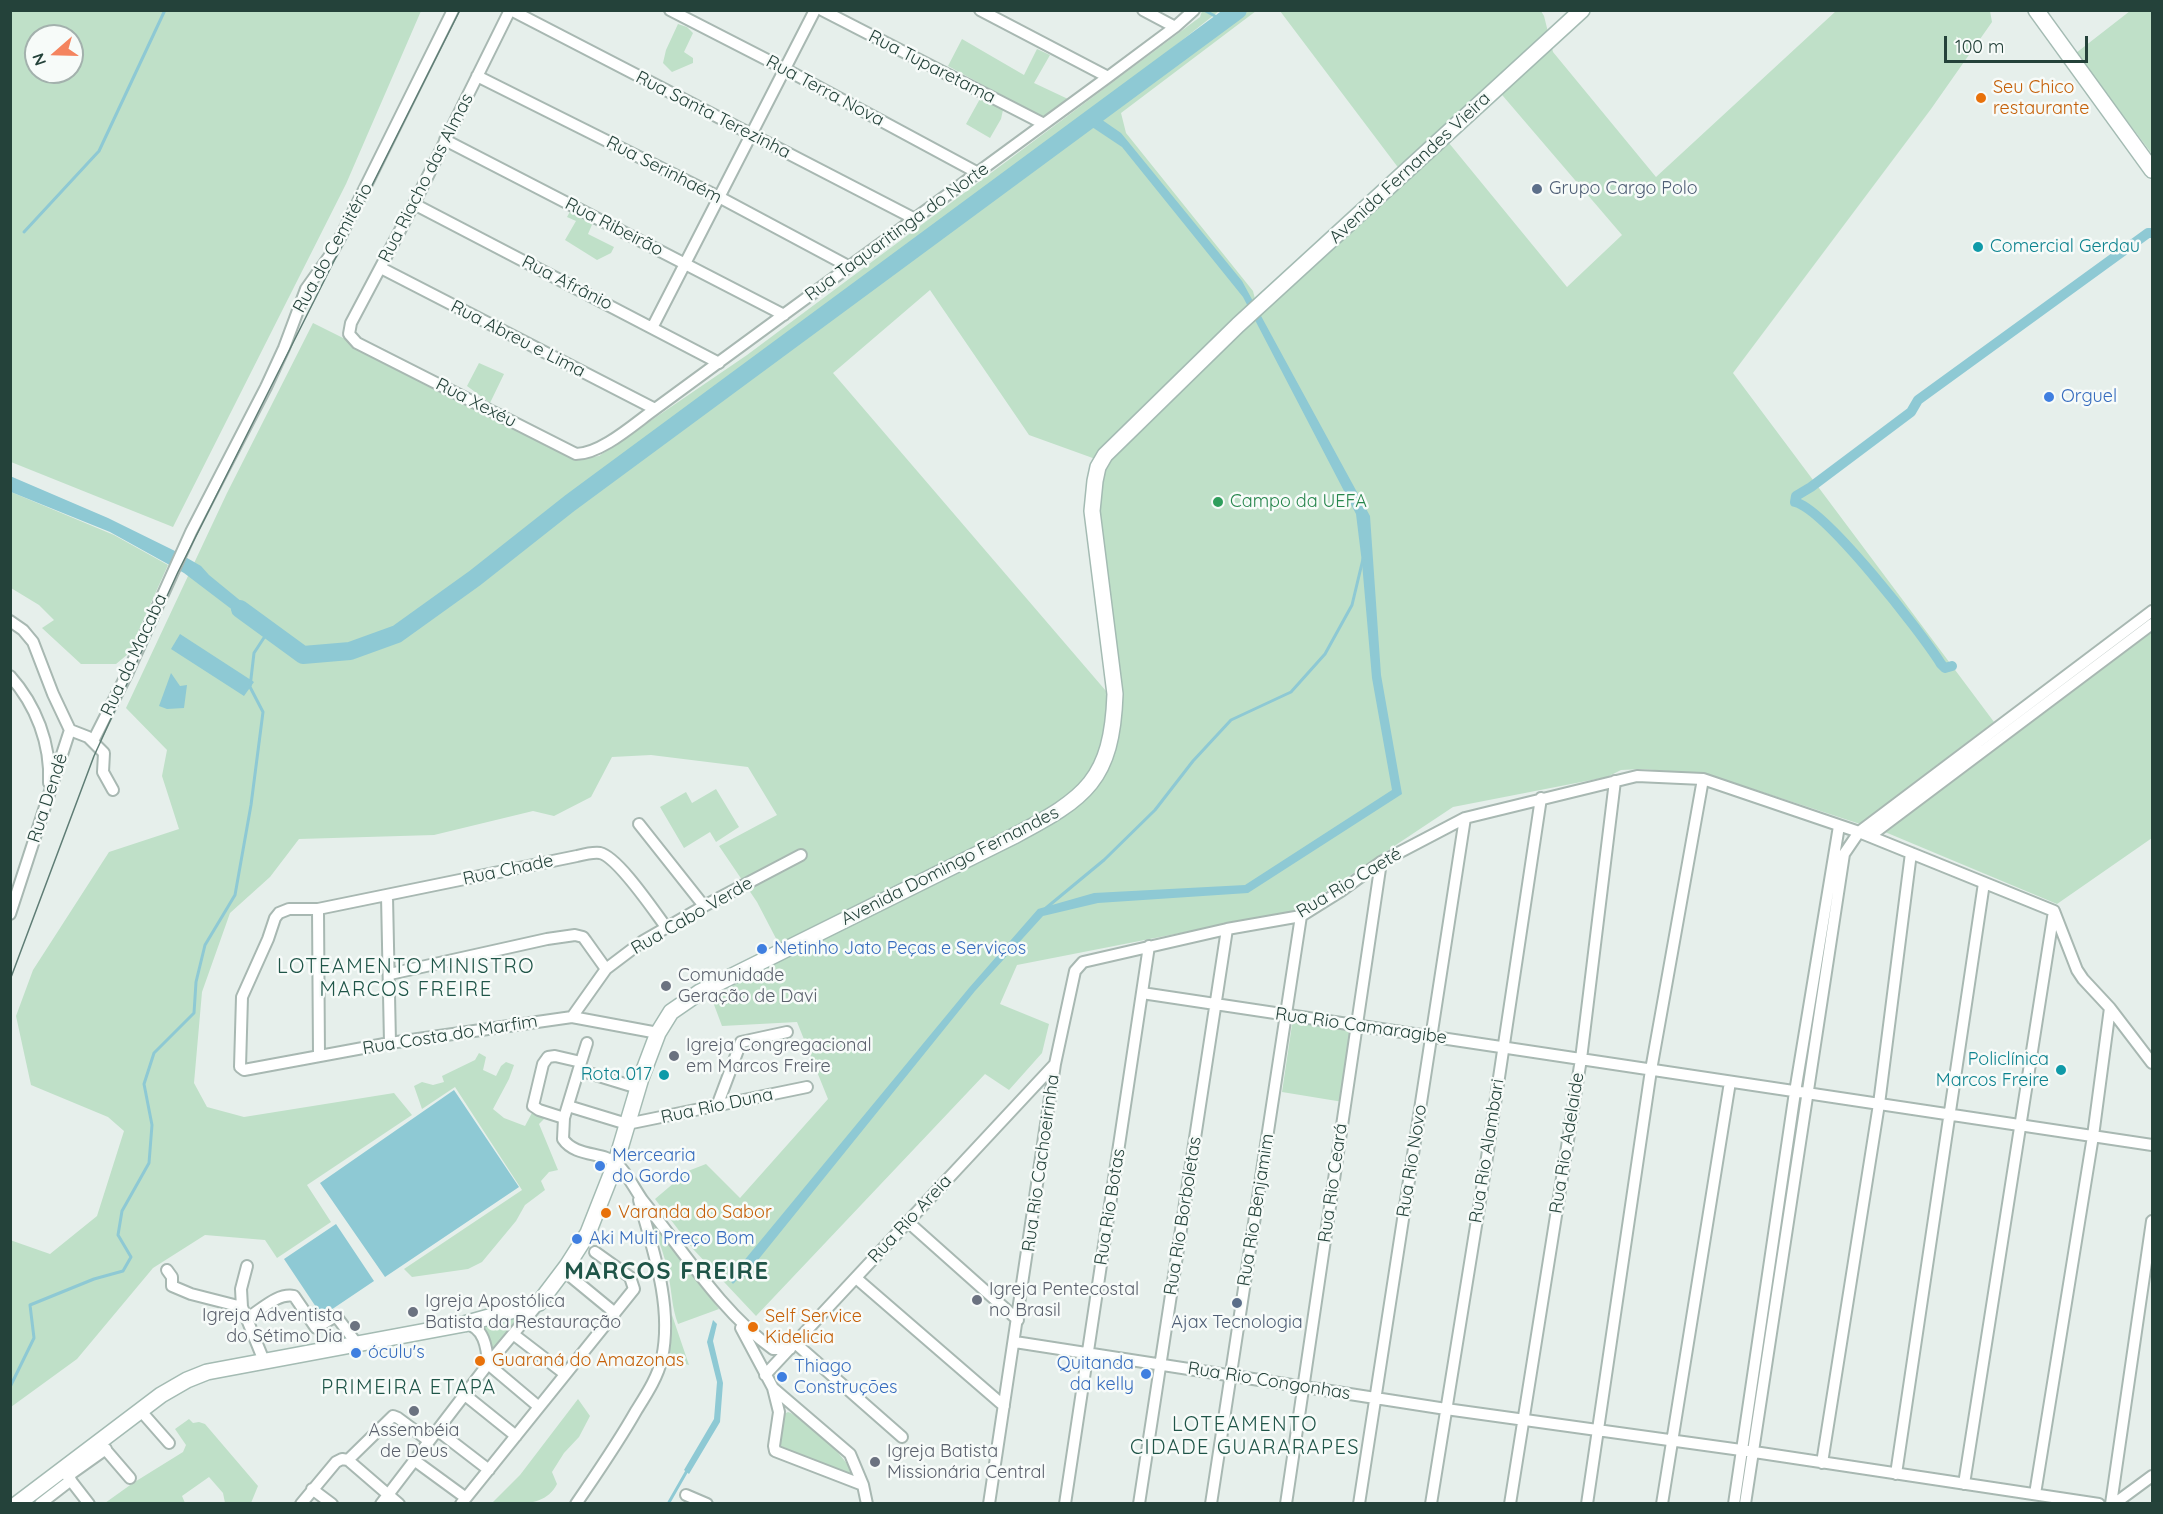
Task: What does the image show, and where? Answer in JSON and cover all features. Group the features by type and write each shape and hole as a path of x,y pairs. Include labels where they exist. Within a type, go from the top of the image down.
{"main road":[{"name":"Avenida Fernandes Vieira","path":"1238,325 1582,10"},
{"path":"2036,10 2152,170"},
{"name":"Avenida Domingo Fernandes","path":"627,1124 658,1033 671,1012 700,992 1049,818 1077,798 1091,783 1104,761 1109,746 1114,724 1115,694 1092,511 1098,467 1105,455 1238,325"},
{"path":"17,1503 67,1475 140,1410 161,1395 207,1372 464,1324 539,1303 564,1271 588,1233 616,1162 627,1124"}],"street":[{"name":"Rua do Cemitério","path":"174,569 266,387 306,289 341,236 453,10"},
{"name":"Rua Riacho das Almas","path":"357,343 350,334 351,323 414,204 510,10"},
{"name":"Rua Santa Terezinha","path":"510,10 915,219"},
{"name":"Rua Terra Nova","path":"670,10 978,172"},
{"path":"652,328 815,10"},
{"name":"Rua Tuparetama","path":"822,10 1042,123"},
{"path":"980,10 1108,77"},
{"path":"1143,10 1175,27"},
{"name":"Rua Taquaritinga do Norte","path":"597,449 655,410 915,219 1175,27 1194,10"},
{"name":"Rua Serinhaém","path":"477,76 719,197 848,267"},
{"name":"Rua Ribeirão","path":"445,140 784,315"},
{"name":"Rua Afrânio","path":"414,204 719,363"},
{"name":"Rua Abreu e Lima","path":"381,268 655,410"},
{"name":"Rua Xexéu","path":"357,343 576,454 597,449"},
{"name":"Rua da Macaba","path":"93,741 128,672 174,569"},
{"path":"1734,1503 1801,1092 1844,854 1859,832 2152,611"},
{"path":"10,621 24,630 33,642 70,730 83,734 105,754 103,772 112,790"},
{"path":"1870,836 2152,624"},
{"path":"10,676 26,697 42,732 48,752 49,795"},
{"name":"Rua Dendê","path":"10,914 70,730"},
{"name":"Rua Rio Caeté","path":"1077,967 1083,962 1149,946 1301,916 1381,862 1465,818 1637,776 1703,779 1870,836 2054,911"},
{"path":"1587,1503 1651,1070 1703,779"},
{"name":"Rua Rio Adelaide","path":"1509,1503 1581,1059 1615,781"},
{"name":"Rua Rio Alambari","path":"1431,1503 1541,798"},
{"name":"Rua Rio Novo","path":"1359,1503 1465,818"},
{"path":"639,824 704,906"},
{"path":"1745,1503 1839,826"},
{"name":"Rua Chade","path":"241,1069 240,1006 242,997 276,918 279,913 289,909 318,909 600,853 608,856 620,867 666,927"},
{"path":"1822,1463 1879,1104 1911,853"},
{"name":"Rua Cabo Verde","path":"572,1017 606,969 643,941 801,855"},
{"name":"Rua Rio Ceará","path":"1286,1503 1381,862"},
{"path":"1896,1474 1984,883"},
{"path":"387,896 390,1043"},
{"path":"318,909 319,1056"},
{"path":"2054,911 2083,979 2110,1008 2152,1063"},
{"path":"1964,1484 2054,911"},
{"name":"Rua Rio Benjamim","path":"1211,1503 1301,916"},
{"name":"Rua Rio Borboletas","path":"1139,1503 1227,929"},
{"path":"390,974 547,939 575,935 583,937 606,969"},
{"name":"Rua Rio Botas","path":"1065,1503 1149,946"},
{"name":"Rua Rio Cachoeirinha","path":"989,1503 1055,1064 1077,967"},
{"name":"Rua Rio Camaragibe","path":"1142,993 2152,1145"},
{"path":"2035,1494 2110,1008"},
{"name":"Rua Costa do Marfim","path":"241,1069 390,1043 572,1017 658,1033"},
{"path":"717,1106 741,1042 787,1032"},
{"path":"587,1043 564,1118 563,1139 568,1146 616,1162 638,1194 737,1319 772,1349 792,1346 902,1437"},
{"path":"564,1118 538,1110 533,1106 543,1064 548,1057 555,1056 638,1088"},
{"name":"Rua Rio Areia","path":"765,1375 1055,1064"},
{"path":"1662,1503 1730,1082"},
{"name":"Rua Rio Duna","path":"627,1124 807,1087"},
{"path":"568,1106 627,1124"},
{"path":"576,1503 623,1434 646,1395 662,1358 663,1301 657,1265 638,1194"},
{"path":"2112,1503 2152,1221"},
{"path":"908,1222 1018,1320"},
{"path":"414,1460 464,1501 634,1289 630,1277 595,1252"},
{"path":"247,1266 241,1289 242,1307 264,1361"},
{"path":"167,1270 172,1277 172,1286 191,1294 242,1307"},
{"path":"564,1271 615,1313"},
{"path":"856,1278 1004,1406"},
{"path":"252,1315 280,1297 294,1296 316,1328 336,1316 357,1344"},
{"path":"385,1499 539,1303"},
{"path":"737,1319 773,1388 779,1412 775,1451 863,1485"},
{"path":"464,1324 476,1329 485,1340 489,1364 539,1407"},
{"path":"513,1334 565,1374"},
{"name":"Rua Rio Congonhas","path":"1015,1342 1446,1409 2099,1503"},
{"path":"773,1388 850,1454 863,1485 867,1503"},
{"path":"465,1395 516,1436"},
{"path":"140,1410 168,1443"},
{"path":"348,1460 393,1416 429,1441"},
{"path":"437,1430 489,1470"},
{"path":"102,1445 130,1478"},
{"path":"301,1503 336,1462 342,1459 348,1460 385,1499 399,1503"},
{"path":"40,1503 67,1475 89,1503"},
{"path":"2112,1503 2152,1476"},
{"path":"312,1489 332,1503"},
{"path":"686,1495 707,1503"}],"green space":[{"path":"10,11 421,11 346,184 173,527 11,462"},
{"path":"1202,11 1219,11 1084,118 761,357 800,333 1238,11 1256,11 1121,113 1126,133 1253,291 1257,307 1403,174 1280,11 1541,11 1553,52 1656,177 1836,11 1990,11 1992,22 1931,109 1733,373 1994,722 1860,824 1707,774 1642,769 1621,770 1607,777 1453,807 1298,910 1017,965 1000,1004 1049,1024 1042,1053 1009,1090 985,1074 756,1316 693,1249 655,1199 688,1171 706,1164 740,1198 828,1099 797,1022 722,1026 713,1002 766,958 782,950 757,902 719,846 777,815 748,767 651,755 612,757 591,797 554,816 533,811 434,835 299,839 270,877 230,913 202,992 194,1083 207,1107 244,1117 394,1093 412,1115 307,1185 331,1222 277,1258 265,1240 205,1235 153,1268 77,1359 11,1407 10,1240 50,1254 97,1216 124,1131 108,1117 31,1085 16,1016 33,970 109,852 179,829 162,776 167,750 126,708 227,493 313,323 584,458 599,456 747,355 1200,17","holes":["1497,89 1622,235 1567,287 1444,137","930,290 1029,435 1101,461 1092,511 1113,721 1106,691 833,373"]},
{"path":"2130,11 2152,11 2152,154 2076,53"},
{"path":"678,24 687,27 693,33 684,52 693,58 693,63 672,72 663,63 666,50"},
{"path":"962,39 1024,75 1037,49 1050,55 1034,83 1068,99 1042,117 948,66"},
{"path":"981,97 1003,110 1001,119 990,138 966,124"},
{"path":"572,208 594,220 588,234 614,247 611,253 597,260 565,240 576,221 567,217"},
{"path":"479,363 504,374 490,403 467,386"},
{"path":"11,492 114,535 168,565 128,654 116,664 81,664 42,628 54,620 39,605 11,588"},
{"path":"2152,630 2152,838 2057,904 1885,832"},
{"path":"716,789 739,827 716,842 710,832 684,848 660,807 686,792 692,803"},
{"path":"1293,1018 1354,1028 1343,1102 1282,1092"},
{"path":"479,1053 486,1057 483,1070 496,1076 506,1062 514,1065 493,1109 504,1118 525,1126 533,1111 547,1116 539,1124 558,1170 549,1172 541,1181 545,1190 525,1205 516,1221 482,1262 468,1269 412,1277 404,1269 522,1190 455,1087 422,1109 414,1086 422,1082 433,1085 444,1082 442,1076 475,1060"},
{"path":"644,1206 719,1309 678,1324 665,1259"},
{"path":"524,1313 490,1357 489,1337 481,1325"},
{"path":"672,1315 689,1365 669,1359"},
{"path":"578,1399 590,1416 579,1437 564,1453 552,1472 557,1484 552,1492 529,1503 492,1503 520,1475"},
{"path":"788,1412 804,1421 824,1438 842,1457 852,1473 776,1448 784,1414"},
{"path":"189,1419 193,1423 205,1424 258,1486 251,1503 225,1503 223,1493 209,1477 182,1496 185,1503 105,1503 183,1452 186,1445 175,1429"}],"water":[{"path":"1095,115 1121,133 1242,281 1370,516 1381,675 1402,794 1248,893 1098,903 1043,916 975,991 741,1281 733,1274 969,988 1038,909 1094,893 1245,885 1392,790 1372,678 1356,514 1243,297 1122,147 1086,123"},
{"path":"10,476 108,518 175,551 201,566 264,620 255,627 184,573 110,532 11,492"},
{"path":"180,634 254,682 244,696 171,649"},
{"path":"171,673 180,686 187,685 184,708 167,709 159,706"},
{"path":"454,1090 519,1187 385,1277 320,1183"},
{"path":"336,1224 374,1281 322,1316 284,1259"},
{"path":"713,1320 717,1324 713,1341 723,1383 720,1422 689,1474 684,1470 714,1419 717,1382 707,1342"}],"waterway":[{"path":"24,232 99,151 165,10"},
{"path":"1204,10 1224,21"},
{"path":"240,609 303,655 350,651 397,634 475,578 570,503 1238,10"},
{"path":"1952,666 1945,668 1941,664 1914,626 1850,548 1809,510 1795,502 1796,496 1911,412 1918,400 2148,233 2152,233"},
{"path":"1046,908 1104,860 1155,810 1193,761 1231,720 1291,692 1325,654 1352,605 1363,559"},
{"path":"10,1387 34,1338 30,1305 94,1279 123,1271 131,1257 118,1235 122,1211 149,1163 152,1125 144,1084 154,1053 194,1013 196,982 205,945 235,895 251,805 263,712 250,687 254,653 269,630"},
{"path":"733,1282 739,1275"},
{"path":"668,1504 688,1469"}],"tram line":[{"path":"10,980 94,756 178,572 460,10"}],"place":[{"name":"Seu Chico restaurante","path":"1981,98"},
{"name":"Grupo Cargo Polo","path":"1537,189"},
{"name":"Comercial Gerdau","path":"1978,247"},
{"name":"Orguel","path":"2049,397"},
{"name":"Campo da UEFA","path":"1218,502"},
{"name":"Netinho Jato Peças e Serviços","path":"762,949"},
{"name":"Comunidade Geração de Davi","path":"666,986"},
{"name":"Igreja Congregacional em Marcos Freire","path":"674,1056"},
{"name":"Policlínica Marcos Freire","path":"2061,1070"},
{"name":"Rota 017","path":"664,1075"},
{"name":"Mercearia do Gordo","path":"600,1166"},
{"name":"Varanda do Sabor","path":"606,1213"},
{"name":"Aki Multi Preço Bom","path":"577,1239"},
{"name":"Igreja Pentecostal no Brasil","path":"977,1300"},
{"name":"Ajax Tecnologia","path":"1237,1303"},
{"name":"Igreja Apostólica Batista da Restauração","path":"413,1312"},
{"name":"Igreja Adventista do Sétimo Dia","path":"355,1326"},
{"name":"Self Service Kidelicia","path":"753,1327"},
{"name":"óculu's","path":"356,1353"},
{"name":"Guaraná do Amazonas","path":"480,1361"},
{"name":"Quitanda da kelly","path":"1146,1374"},
{"name":"Thiago Construções","path":"782,1377"},
{"name":"Assembéia de Deus","path":"414,1411"},
{"name":"Igreja Batista Missionária Central","path":"875,1462"}],"district":[{"name":"LOTEAMENTO MINISTRO MARCOS FREIRE","path":"406,978"},
{"name":"MARCOS FREIRE","path":"667,1272"},
{"name":"PRIMEIRA ETAPA","path":"409,1388"},
{"name":"LOTEAMENTO CIDADE GUARARAPES","path":"1245,1436"}]}
